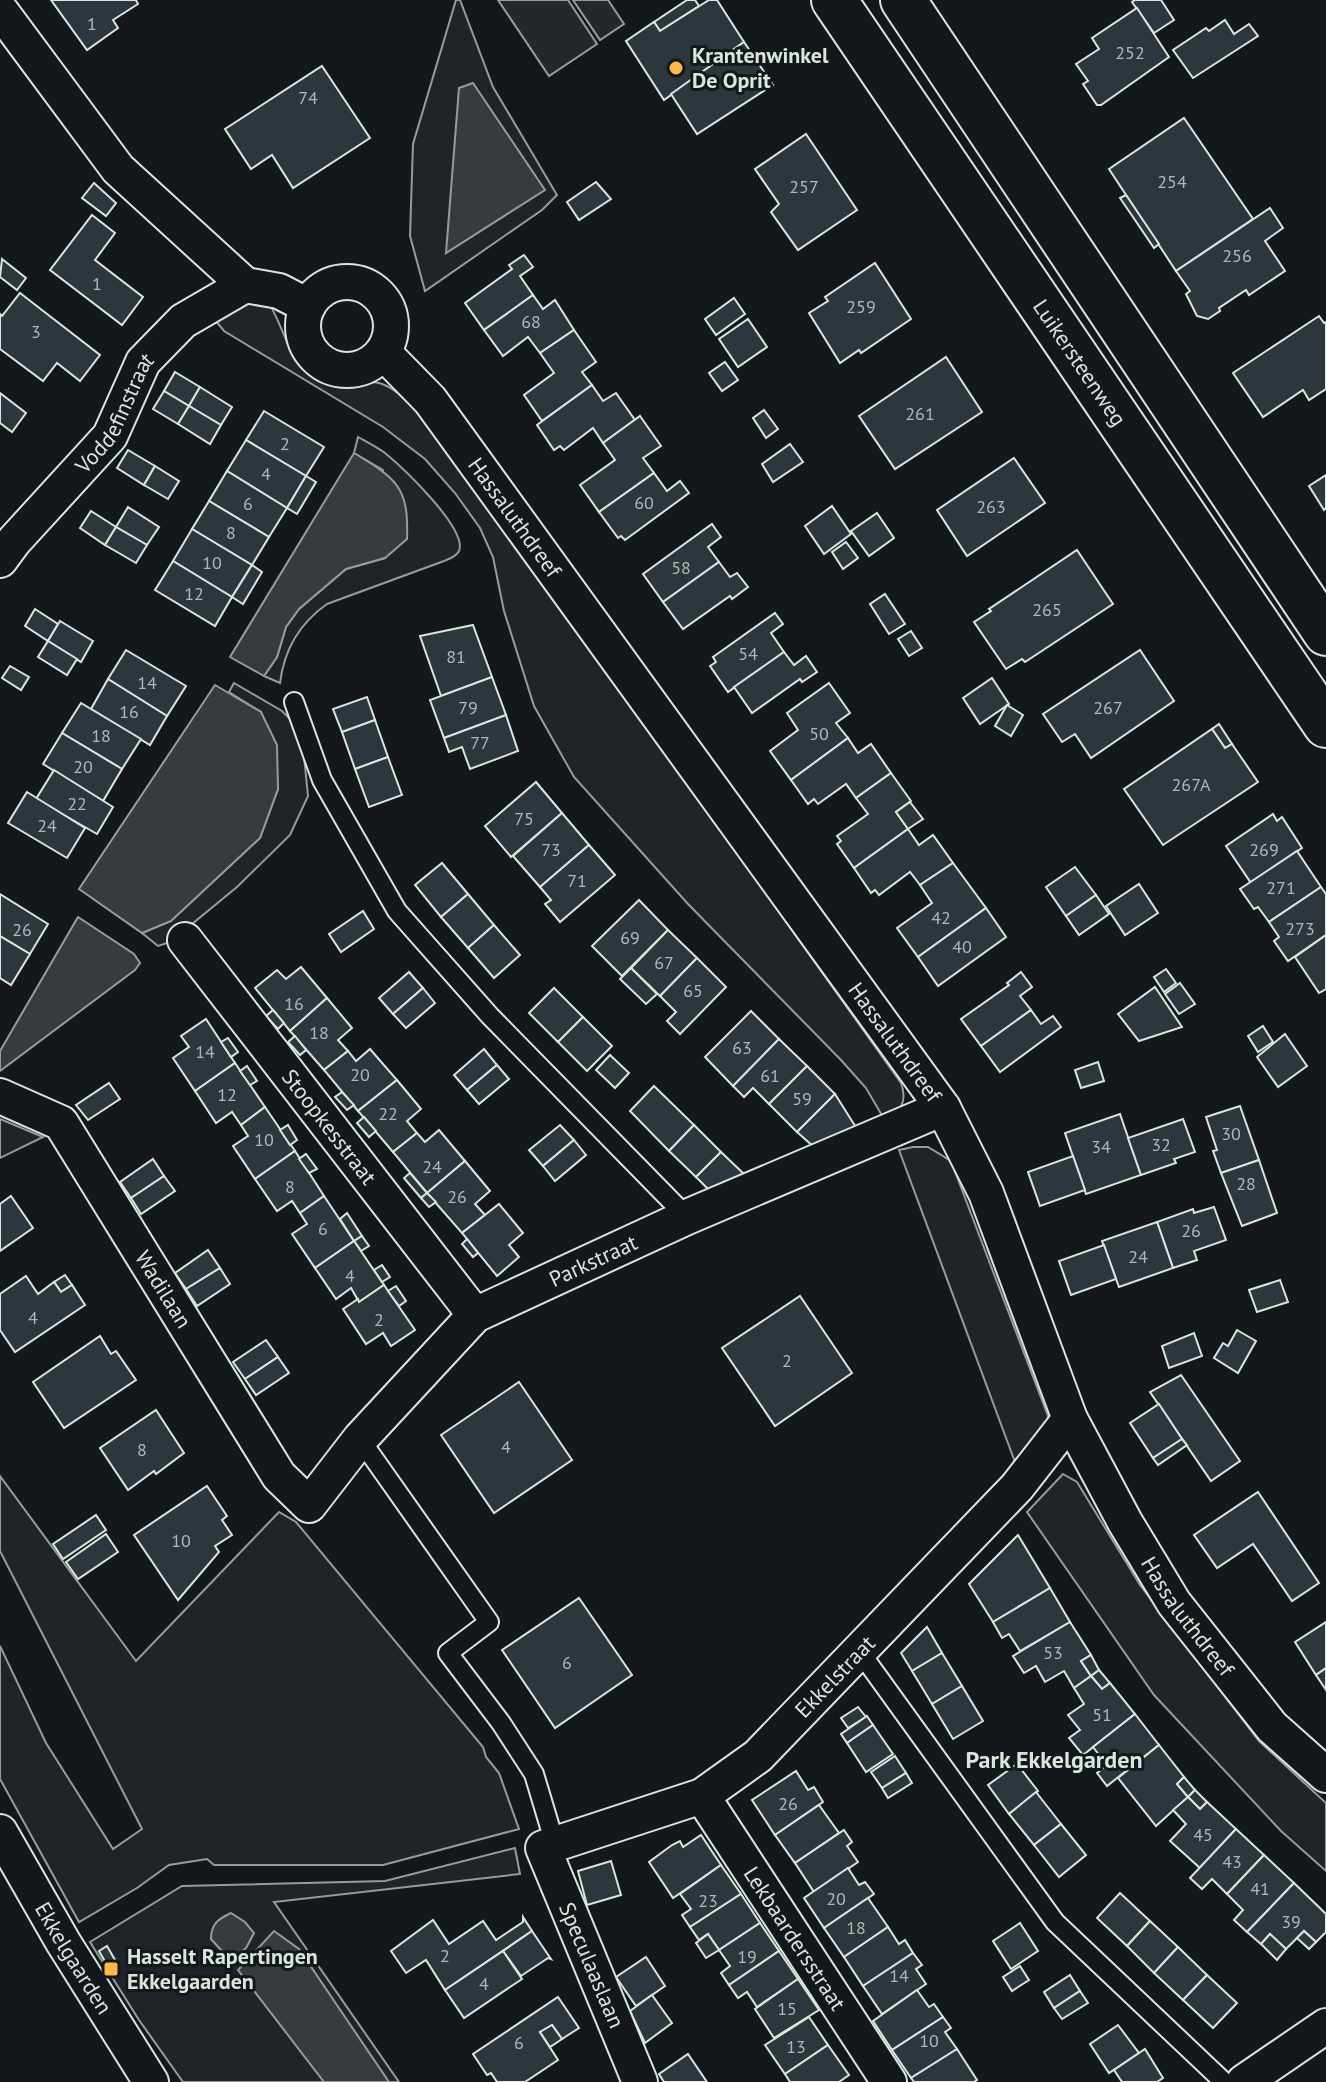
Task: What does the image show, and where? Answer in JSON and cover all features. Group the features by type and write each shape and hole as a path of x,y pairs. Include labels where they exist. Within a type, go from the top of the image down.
{"main road":[{"name":"Luikersteenweg","path":"834,0 1326,725"},
{"path":"903,0 1326,633"}],"street":[{"path":"0,10 118,169 245,285 279,291 308,306"},
{"path":"336,284 360,284 373,290 389,312 389,339 383,352 373,362 360,368 331,367 309,348 304,335 308,306 324,289 336,284"},
{"name":"Voddefinstraat","path":"0,560 110,436 143,362 183,321 245,285"},
{"name":"Hassaluthdreef","path":"383,352 430,400 943,1108 986,1193 1070,1419 1125,1522 1174,1603 1272,1727 1326,1775"},
{"name":"Stoopkesstraat","path":"185,940 475,1315"},
{"name":"Wadilaan","path":"0,1096 61,1123 279,1476 309,1505"},
{"name":"Parkstraat","path":"309,1505 360,1439 475,1315 687,1217 943,1108"},
{"name":"Ekkelstraat","path":"549,1846 702,1796 758,1756 1017,1487 1070,1419"},
{"name":"Lekbaardersstraat","path":"702,1796 889,2082"},
{"name":"Ekkelgaarden","path":"0,1832 63,1942 151,2082"},
{"name":"Speculaaslaan","path":"549,1846 640,2082"},
{"path":"1244,2082 1326,2026"}],"lane":[{"path":"294,702 322,780 397,911 490,1016 687,1217"},
{"path":"360,1439 489,1622 448,1653 501,1723 534,1774 549,1846"},
{"path":"860,1652 1055,1922 1224,2082"}],"shaded area":[{"path":"456,0 460,0 493,87 557,195 542,210 425,291 410,236 413,144"},
{"path":"498,0 568,0 597,44 549,76"},
{"path":"573,0 608,0 624,24 600,40"},
{"path":"473,83 545,190 446,253 459,88"},
{"path":"267,300 294,355 306,370 322,378 379,383 389,387 408,402 450,451 901,1083 904,1095 902,1106 887,1124 866,1088 841,1060 688,904 574,777 534,706 504,611 493,557 480,528 455,493 425,459 383,427 224,331 215,320 234,305"},
{"path":"358,437 385,453 432,499 454,528 459,551 448,559 327,604 317,611 295,638 285,659 280,683 264,676 277,657 286,627 299,609 346,569 385,558 383,470 354,453"},
{"path":"354,453 381,470 397,486 406,507 407,539 385,558 346,569 299,609 286,627 277,657 264,676 230,657"},
{"path":"234,683 282,711 291,720 304,756 308,796 290,835 237,887 170,942 158,946 142,933 171,921 260,838 278,789 261,712 229,692"},
{"path":"215,685 261,712 277,745 278,789 260,838 171,921 142,933 79,889"},
{"path":"78,917 134,954 140,963 135,970 0,1071 0,1051"},
{"path":"0,1119 43,1137 0,1158"},
{"path":"928,1147 951,1161 1048,1416 1048,1430 1018,1470 899,1150"},
{"path":"1063,1474 1077,1482 1140,1585 1259,1741 1326,1803 1326,1871 1281,1831 1154,1695 1027,1512"},
{"path":"0,1476 136,1661 279,1512 296,1522 483,1747 486,1757 499,1773 519,1829 383,1865 214,1865 207,1859 169,1865 79,1922 0,1779 0,1646 46,1743 113,1849 142,1829 0,1551"},
{"path":"515,1848 520,1874 274,1902 399,2082 183,2082 90,1942 182,1886 385,1881"},
{"path":"231,1913 254,1933 246,1948 231,1961 211,1939 216,1923"},
{"path":"274,1931 299,1949 389,2082 324,2082 238,1970"}],"building":[{"path":"51,0 136,0 138,4 113,20 118,28 87,50"},
{"path":"687,0 695,0 699,6 660,31 654,22"},
{"name":"Krantenwinkel De Oprit","path":"709,0 717,0 744,42 664,100 626,41 654,22 660,31"},
{"path":"1161,0 1174,20 1154,33 1132,2"},
{"path":"1137,8 1169,57 1097,105 1083,84 1088,81 1076,64 1099,49 1092,38"},
{"path":"1225,20 1234,34 1249,24 1258,36 1193,78 1173,50 1206,28 1209,31"},
{"path":"744,42 773,85 697,134 671,94"},
{"path":"322,66 370,138 293,188 272,155 251,169 225,129"},
{"path":"1184,118 1253,219 1176,271 1109,169"},
{"path":"806,134 857,210 798,250 771,212 779,204 755,169"},
{"path":"596,182 611,199 579,220 567,202"},
{"path":"94,183 116,203 106,216 82,198"},
{"path":"1126,195 1159,244 1154,248 1120,198"},
{"path":"1270,208 1283,228 1265,241 1285,271 1249,295 1246,290 1208,319 1197,316 1186,294 1190,291 1176,271"},
{"path":"92,215 115,233 95,260 143,297 122,325 50,270"},
{"path":"524,255 533,267 520,276 533,295 484,330 465,303 512,269 509,265"},
{"path":"2,259 26,278 17,290 0,277"},
{"path":"875,263 911,319 861,353 859,350 840,363 809,313 828,301 825,297"},
{"path":"20,293 100,355 80,381 57,363 43,381 0,349 0,314 2,316"},
{"path":"533,295 543,309 555,300 574,330 540,353 528,337 503,356 484,330"},
{"path":"734,298 745,314 716,335 705,319"},
{"path":"1319,316 1326,322 1326,389 1309,400 1303,390 1263,417 1233,373"},
{"path":"748,319 767,347 738,367 719,339"},
{"path":"574,330 596,362 582,372 592,385 542,421 524,395 554,373 540,353"},
{"path":"946,357 982,412 895,469 859,416"},
{"path":"725,362 738,380 722,391 709,373"},
{"path":"175,372 200,387 189,406 164,391"},
{"path":"592,385 603,401 616,393 635,420 603,443 593,428 564,450 560,446 554,450 537,425"},
{"path":"200,387 232,407 221,425 189,406"},
{"path":"164,391 189,406 178,424 153,409"},
{"path":"0,393 26,413 12,432 0,423"},
{"path":"189,406 221,425 210,444 178,424"},
{"path":"764,410 778,429 766,438 753,418"},
{"path":"264,411 324,447 306,476 246,440"},
{"path":"640,416 661,446 643,458 654,473 599,512 580,485 615,460 603,443"},
{"path":"246,440 306,476 287,508 227,471"},
{"path":"790,444 803,462 773,482 762,464"},
{"path":"128,450 155,466 144,485 117,468"},
{"path":"1014,458 1045,503 967,556 937,510"},
{"path":"155,466 179,481 168,499 144,485"},
{"path":"227,471 287,508 269,537 209,501"},
{"path":"654,473 667,491 680,481 689,493 625,540 621,536 618,538 599,512"},
{"path":"1326,475 1326,508 1324,510 1309,486"},
{"path":"306,476 316,482 297,514 287,508"},
{"path":"209,501 269,537 252,565 192,529"},
{"path":"832,506 851,534 824,554 805,526"},
{"path":"128,507 159,527 147,545 116,527"},
{"path":"91,511 116,527 105,545 80,528"},
{"path":"877,513 894,538 869,556 851,531"},
{"path":"712,524 721,537 708,547 719,562 663,602 643,574"},
{"path":"116,527 147,545 136,563 105,545"},
{"path":"192,529 252,565 232,597 173,561"},
{"path":"846,542 858,558 843,569 832,552"},
{"path":"1077,550 1113,604 1025,662 1022,659 1006,669 974,622"},
{"path":"173,561 232,597 215,626 155,590"},
{"path":"719,562 730,577 737,573 748,587 683,629 663,602"},
{"path":"252,565 262,572 243,604 232,597"},
{"path":"885,594 905,624 889,634 870,604"},
{"path":"35,609 58,624 48,641 25,626"},
{"path":"775,613 783,624 771,633 784,652 728,692 710,666 716,662 713,657"},
{"path":"60,621 93,641 81,662 48,641"},
{"path":"473,625 492,677 441,696 420,636"},
{"path":"911,631 922,648 909,656 898,639"},
{"path":"48,641 77,659 67,675 38,657"},
{"path":"126,650 186,686 167,716 108,679"},
{"path":"1140,650 1174,701 1091,758 1075,734 1062,742 1043,714"},
{"path":"784,652 794,665 806,656 817,672 802,682 800,679 752,713 734,687"},
{"path":"10,666 29,677 21,690 2,678"},
{"path":"492,677 506,715 444,738 430,700"},
{"path":"992,678 1009,704 980,724 963,698"},
{"path":"108,679 167,716 150,745 91,709"},
{"path":"829,683 850,713 836,723 848,738 791,780 770,751 798,730 787,713"},
{"path":"367,697 375,720 342,732 333,709"},
{"path":"81,703 141,739 122,769 62,733"},
{"path":"1007,705 1023,715 1011,736 995,726"},
{"path":"506,715 518,751 470,769 462,747 449,752 444,738"},
{"path":"375,720 388,757 355,769 342,732"},
{"path":"1219,724 1232,744 1225,748 1212,729"},
{"path":"1212,729 1225,748 1232,744 1258,782 1163,845 1124,789"},
{"path":"62,733 122,769 103,801 43,764"},
{"path":"848,738 858,753 871,744 891,773 856,798 846,784 818,804 814,799 808,804 791,780"},
{"path":"388,757 402,795 369,807 355,769"},
{"path":"54,770 113,807 97,834 36,799"},
{"path":"891,773 911,801 896,812 908,829 854,868 837,844 841,841 837,836 868,814 856,798"},
{"path":"536,782 562,813 511,857 485,826"},
{"path":"27,792 85,828 67,858 8,823"},
{"path":"910,802 923,819 908,829 896,812"},
{"path":"562,813 589,845 540,887 513,856"},
{"path":"1273,814 1277,821 1282,817 1302,848 1251,883 1226,846"},
{"path":"908,829 919,845 933,835 953,863 920,885 910,872 879,895 875,890 871,893 854,868"},
{"path":"589,845 615,875 560,922 545,904 551,900 540,887"},
{"path":"1297,851 1321,887 1269,922 1258,907 1254,909 1240,889"},
{"path":"442,863 468,894 441,917 415,885"},
{"path":"953,863 986,908 918,957 897,928 932,903 920,885"},
{"path":"1075,867 1096,895 1066,916 1046,887"},
{"path":"1139,884 1158,913 1125,935 1106,906"},
{"path":"1321,887 1326,894 1326,935 1288,961 1274,941 1279,937 1269,922"},
{"path":"0,894 48,924 30,954 0,936"},
{"path":"468,894 494,925 468,948 441,917"},
{"path":"1096,895 1109,914 1079,935 1066,916"},
{"path":"639,900 668,930 622,976 592,946"},
{"path":"986,908 1006,937 938,986 918,957"},
{"path":"363,911 374,929 341,952 329,934"},
{"path":"494,925 520,955 494,978 468,948"},
{"path":"668,930 697,958 660,996 631,968"},
{"path":"1326,935 1326,989 1319,993 1295,957"},
{"path":"0,936 30,954 11,985 0,978"},
{"path":"697,958 726,987 680,1034 667,1021 676,1012 660,996"},
{"path":"301,967 327,998 290,1031 255,988 277,970 286,979"},
{"path":"631,968 657,994 646,1004 620,979"},
{"path":"1166,969 1176,983 1164,992 1154,977"},
{"path":"409,972 423,988 393,1014 379,998"},
{"path":"1021,972 1032,987 1020,996 1031,1010 981,1046 961,1019 1009,985 1007,983"},
{"path":"1180,983 1195,1004 1179,1014 1165,994"},
{"path":"1155,987 1182,1027 1139,1041 1118,1014"},
{"path":"423,988 435,1003 406,1028 393,1014"},
{"path":"554,988 583,1017 558,1042 529,1013"},
{"path":"327,998 352,1028 338,1040 348,1051 324,1070 290,1031"},
{"path":"273,1010 284,1023 278,1029 266,1016"},
{"path":"1031,1010 1041,1024 1053,1016 1061,1027 1000,1072 981,1046"},
{"path":"751,1011 779,1039 733,1086 705,1057"},
{"path":"583,1017 612,1046 587,1071 558,1042"},
{"path":"206,1019 235,1063 195,1091 173,1058 189,1047 181,1036"},
{"path":"1263,1026 1273,1042 1258,1052 1248,1036"},
{"path":"1285,1034 1307,1066 1278,1087 1257,1057"},
{"path":"295,1036 306,1050 300,1055 288,1042"},
{"path":"228,1038 238,1052 231,1057 221,1042"},
{"path":"779,1039 807,1066 769,1104 753,1088 744,1097 733,1086"},
{"path":"370,1049 397,1080 358,1111 324,1070 348,1051 356,1061"},
{"path":"484,1049 497,1065 467,1090 454,1075"},
{"path":"610,1055 629,1073 615,1088 596,1070"},
{"path":"1098,1062 1104,1081 1081,1088 1075,1070"},
{"path":"235,1063 265,1107 241,1125 232,1112 216,1123 195,1091"},
{"path":"497,1065 509,1079 479,1104 467,1090"},
{"path":"247,1066 257,1081 250,1085 240,1071"},
{"path":"807,1066 835,1094 797,1132 769,1104"},
{"path":"397,1080 421,1109 407,1121 417,1133 393,1152 358,1111"},
{"path":"109,1083 120,1099 88,1120 76,1105"},
{"path":"654,1086 694,1125 669,1151 630,1111"},
{"path":"342,1092 354,1105 347,1110 335,1097"},
{"path":"835,1094 857,1129 814,1147 797,1132"},
{"path":"1240,1106 1259,1160 1221,1173 1206,1117"},
{"path":"265,1107 295,1151 255,1179 233,1146 248,1136 241,1125"},
{"path":"1120,1114 1141,1175 1086,1194 1065,1133"},
{"path":"364,1117 376,1131 369,1137 357,1123"},
{"path":"1183,1119 1195,1152 1174,1159 1176,1163 1141,1175 1128,1138"},
{"path":"288,1125 297,1140 290,1145 280,1130"},
{"path":"560,1125 574,1140 543,1166 529,1150"},
{"path":"694,1125 721,1152 696,1177 669,1151"},
{"path":"439,1130 465,1161 427,1193 393,1152 417,1133 425,1142"},
{"path":"574,1140 586,1155 555,1181 543,1166"},
{"path":"295,1151 324,1196 300,1213 292,1201 277,1211 255,1179"},
{"path":"721,1152 746,1176 710,1191 696,1177"},
{"path":"306,1154 317,1169 309,1173 299,1159"},
{"path":"1073,1156 1085,1190 1040,1206 1028,1172"},
{"path":"153,1159 164,1176 131,1198 120,1182"},
{"path":"1259,1160 1277,1213 1242,1226 1221,1173"},
{"path":"465,1161 490,1191 475,1204 485,1215 462,1233 427,1193"},
{"path":"410,1173 427,1193 421,1198 404,1178"},
{"path":"164,1176 175,1191 141,1214 131,1198"},
{"path":"427,1193 436,1202 429,1207 421,1198"},
{"path":"11,1196 33,1228 0,1251 0,1204"},
{"path":"324,1196 354,1241 315,1268 292,1234 307,1224 300,1213"},
{"path":"499,1204 523,1233 509,1245 519,1257 497,1276 462,1233"},
{"path":"1214,1207 1226,1240 1194,1251 1197,1260 1173,1268 1157,1222 1193,1209 1194,1213"},
{"path":"347,1213 362,1236 354,1241 340,1219"},
{"path":"1157,1222 1173,1268 1119,1287 1102,1241"},
{"path":"362,1236 369,1246 361,1251 354,1241"},
{"path":"467,1239 478,1253 473,1257 462,1244"},
{"path":"354,1241 384,1285 359,1302 351,1288 336,1299 315,1268"},
{"path":"1104,1245 1116,1279 1071,1295 1059,1261"},
{"path":"208,1250 220,1268 186,1289 175,1273"},
{"path":"382,1265 390,1277 382,1282 374,1270"},
{"path":"220,1268 230,1284 197,1306 186,1289"},
{"path":"65,1275 72,1285 61,1292 54,1282"},
{"path":"26,1276 38,1294 54,1282 61,1292 72,1285 85,1305 15,1352 0,1330 0,1294"},
{"path":"1280,1280 1288,1302 1257,1312 1249,1290"},
{"path":"384,1285 415,1330 391,1346 383,1333 366,1344 343,1309"},
{"path":"396,1286 406,1301 399,1306 388,1291"},
{"path":"800,1296 852,1373 775,1426 722,1348"},
{"path":"1237,1330 1256,1341 1238,1373 1214,1358 1223,1343 1228,1346"},
{"path":"1194,1333 1202,1356 1169,1368 1162,1346"},
{"path":"100,1336 111,1354 116,1351 136,1380 64,1428 33,1382"},
{"path":"266,1340 278,1357 245,1379 233,1362"},
{"path":"278,1357 289,1373 256,1395 245,1379"},
{"path":"1181,1375 1240,1461 1211,1481 1150,1392"},
{"path":"519,1382 572,1460 494,1513 441,1435"},
{"path":"1159,1404 1182,1439 1153,1458 1130,1423"},
{"path":"156,1410 184,1453 128,1490 100,1448"},
{"path":"1182,1439 1187,1445 1158,1465 1153,1458"},
{"path":"207,1486 227,1516 222,1520 232,1535 215,1546 219,1552 178,1600 134,1535"},
{"path":"1258,1492 1319,1583 1292,1601 1253,1544 1217,1568 1194,1535"},
{"path":"96,1515 106,1530 63,1559 53,1544"},
{"path":"106,1534 118,1552 78,1579 66,1562"},
{"path":"1018,1535 1050,1588 993,1622 969,1584"},
{"path":"1050,1588 1070,1622 1020,1651 1009,1634 1002,1638 993,1622"},
{"path":"579,1598 632,1675 555,1728 502,1650"},
{"path":"1070,1622 1091,1655 1081,1661 1091,1676 1074,1688 1064,1671 1045,1682 1036,1666 1024,1673 1013,1656"},
{"path":"1326,1622 1326,1668 1316,1675 1295,1642"},
{"path":"927,1627 942,1653 912,1671 901,1653"},
{"path":"942,1653 962,1686 932,1704 912,1671"},
{"path":"1091,1655 1099,1670 1091,1676 1081,1661"},
{"path":"1326,1668 1326,1690 1316,1675"},
{"path":"1099,1670 1110,1683 1102,1689 1091,1676"},
{"path":"1091,1676 1102,1689 1110,1683 1135,1714 1083,1755 1069,1738 1080,1730 1068,1715 1084,1704 1074,1688"},
{"path":"962,1686 983,1721 953,1739 932,1704"},
{"path":"858,1707 866,1717 848,1728 841,1718"},
{"path":"1135,1714 1159,1745 1107,1786 1097,1773 1107,1765 1093,1747"},
{"path":"867,1716 873,1725 847,1743 841,1734"},
{"path":"873,1725 893,1754 866,1772 847,1743"},
{"path":"1159,1745 1184,1777 1177,1784 1188,1797 1156,1826 1118,1778"},
{"path":"895,1756 906,1773 882,1788 871,1772"},
{"path":"1017,1764 1038,1791 1009,1814 988,1785"},
{"path":"796,1771 808,1790 814,1787 823,1802 775,1835 752,1800"},
{"path":"906,1773 912,1783 888,1798 882,1788"},
{"path":"1184,1777 1195,1790 1188,1797 1177,1784"},
{"path":"1195,1790 1207,1802 1200,1809 1188,1797"},
{"path":"1036,1792 1061,1824 1034,1845 1009,1814"},
{"path":"1188,1797 1200,1809 1207,1802 1236,1829 1200,1868 1170,1841 1186,1824 1173,1810"},
{"path":"819,1805 839,1833 795,1863 775,1835"},
{"path":"1061,1824 1086,1855 1059,1877 1034,1845"},
{"path":"1236,1829 1264,1855 1227,1894 1212,1879 1202,1889 1190,1878"},
{"path":"844,1830 852,1842 847,1846 858,1862 814,1892 795,1863"},
{"path":"701,1835 721,1865 673,1898 649,1862 672,1845 680,1841 683,1847"},
{"path":"1264,1855 1294,1883 1247,1932 1234,1920 1243,1910 1227,1894"},
{"path":"611,1861 621,1895 587,1905 578,1871"},
{"path":"721,1865 741,1894 690,1927 682,1915 691,1909 680,1894"},
{"path":"848,1868 859,1885 865,1882 874,1894 824,1928 804,1898"},
{"path":"1294,1883 1326,1914 1326,1932 1316,1942 1304,1931 1286,1949 1270,1934 1261,1944 1247,1932"},
{"path":"1120,1893 1150,1921 1127,1946 1097,1918"},
{"path":"741,1894 760,1923 719,1950 708,1934 699,1940 690,1927"},
{"path":"868,1898 888,1927 844,1957 824,1928"},
{"path":"523,1917 532,1931 445,1990 426,1960 406,1973 391,1951 433,1920 449,1944 483,1921 496,1940 523,1922"},
{"path":"1150,1921 1178,1947 1154,1973 1127,1946"},
{"path":"760,1923 779,1951 729,1985 721,1973 730,1966 719,1950"},
{"path":"1020,1923 1038,1951 1011,1969 993,1941"},
{"path":"888,1927 899,1944 905,1940 913,1953 863,1986 844,1957"},
{"path":"532,1931 551,1959 521,1976 503,1951"},
{"path":"1304,1931 1316,1942 1309,1949 1297,1938"},
{"path":"708,1934 719,1950 706,1958 696,1943"},
{"path":"1270,1934 1286,1949 1277,1960 1261,1944"},
{"path":"107,1946 115,1960 107,1965 99,1951"},
{"path":"1178,1947 1207,1975 1183,2000 1154,1973"},
{"path":"503,1951 522,1979 464,2018 445,1990"},
{"path":"779,1951 798,1979 757,2007 747,1992 738,1998 729,1985"},
{"path":"913,1953 922,1965 916,1969 926,1984 882,2014 863,1986"},
{"path":"646,1957 665,1986 636,2006 616,1977"},
{"path":"1020,1966 1029,1980 1012,1991 1003,1977"},
{"path":"1070,1975 1080,1991 1054,2008 1044,1992"},
{"path":"1207,1975 1237,2003 1213,2028 1183,2000"},
{"path":"798,1979 819,2010 774,2038 755,2009"},
{"path":"917,1990 929,2007 934,2004 943,2017 892,2050 873,2021"},
{"path":"1080,1991 1088,2003 1062,2019 1054,2008"},
{"path":"652,1995 672,2023 645,2043 630,2011"},
{"path":"558,1997 579,2028 562,2039 552,2025 540,2032 558,2060 525,2082 497,2082 491,2073 487,2075 473,2054"},
{"path":"809,2017 828,2045 785,2074 765,2045"},
{"path":"943,2017 951,2028 945,2032 957,2049 911,2078 892,2050"},
{"path":"552,2025 562,2039 550,2047 540,2032"},
{"path":"1118,2025 1139,2053 1109,2073 1090,2044"},
{"path":"828,2045 849,2075 839,2082 790,2082 785,2074"},
{"path":"957,2049 977,2080 974,2082 914,2082 911,2078"},
{"path":"1145,2049 1163,2078 1157,2082 1122,2082 1114,2070"},
{"path":"688,2054 707,2082 664,2082 659,2074"}],"place":[{"name":"Krantenwinkel De Oprit","path":"676,68"},
{"name":"Hasselt Rapertingen Ekkelgaarden","path":"111,1969"}],"district":[{"name":"Park Ekkelgarden","path":"1054,1760"}]}
